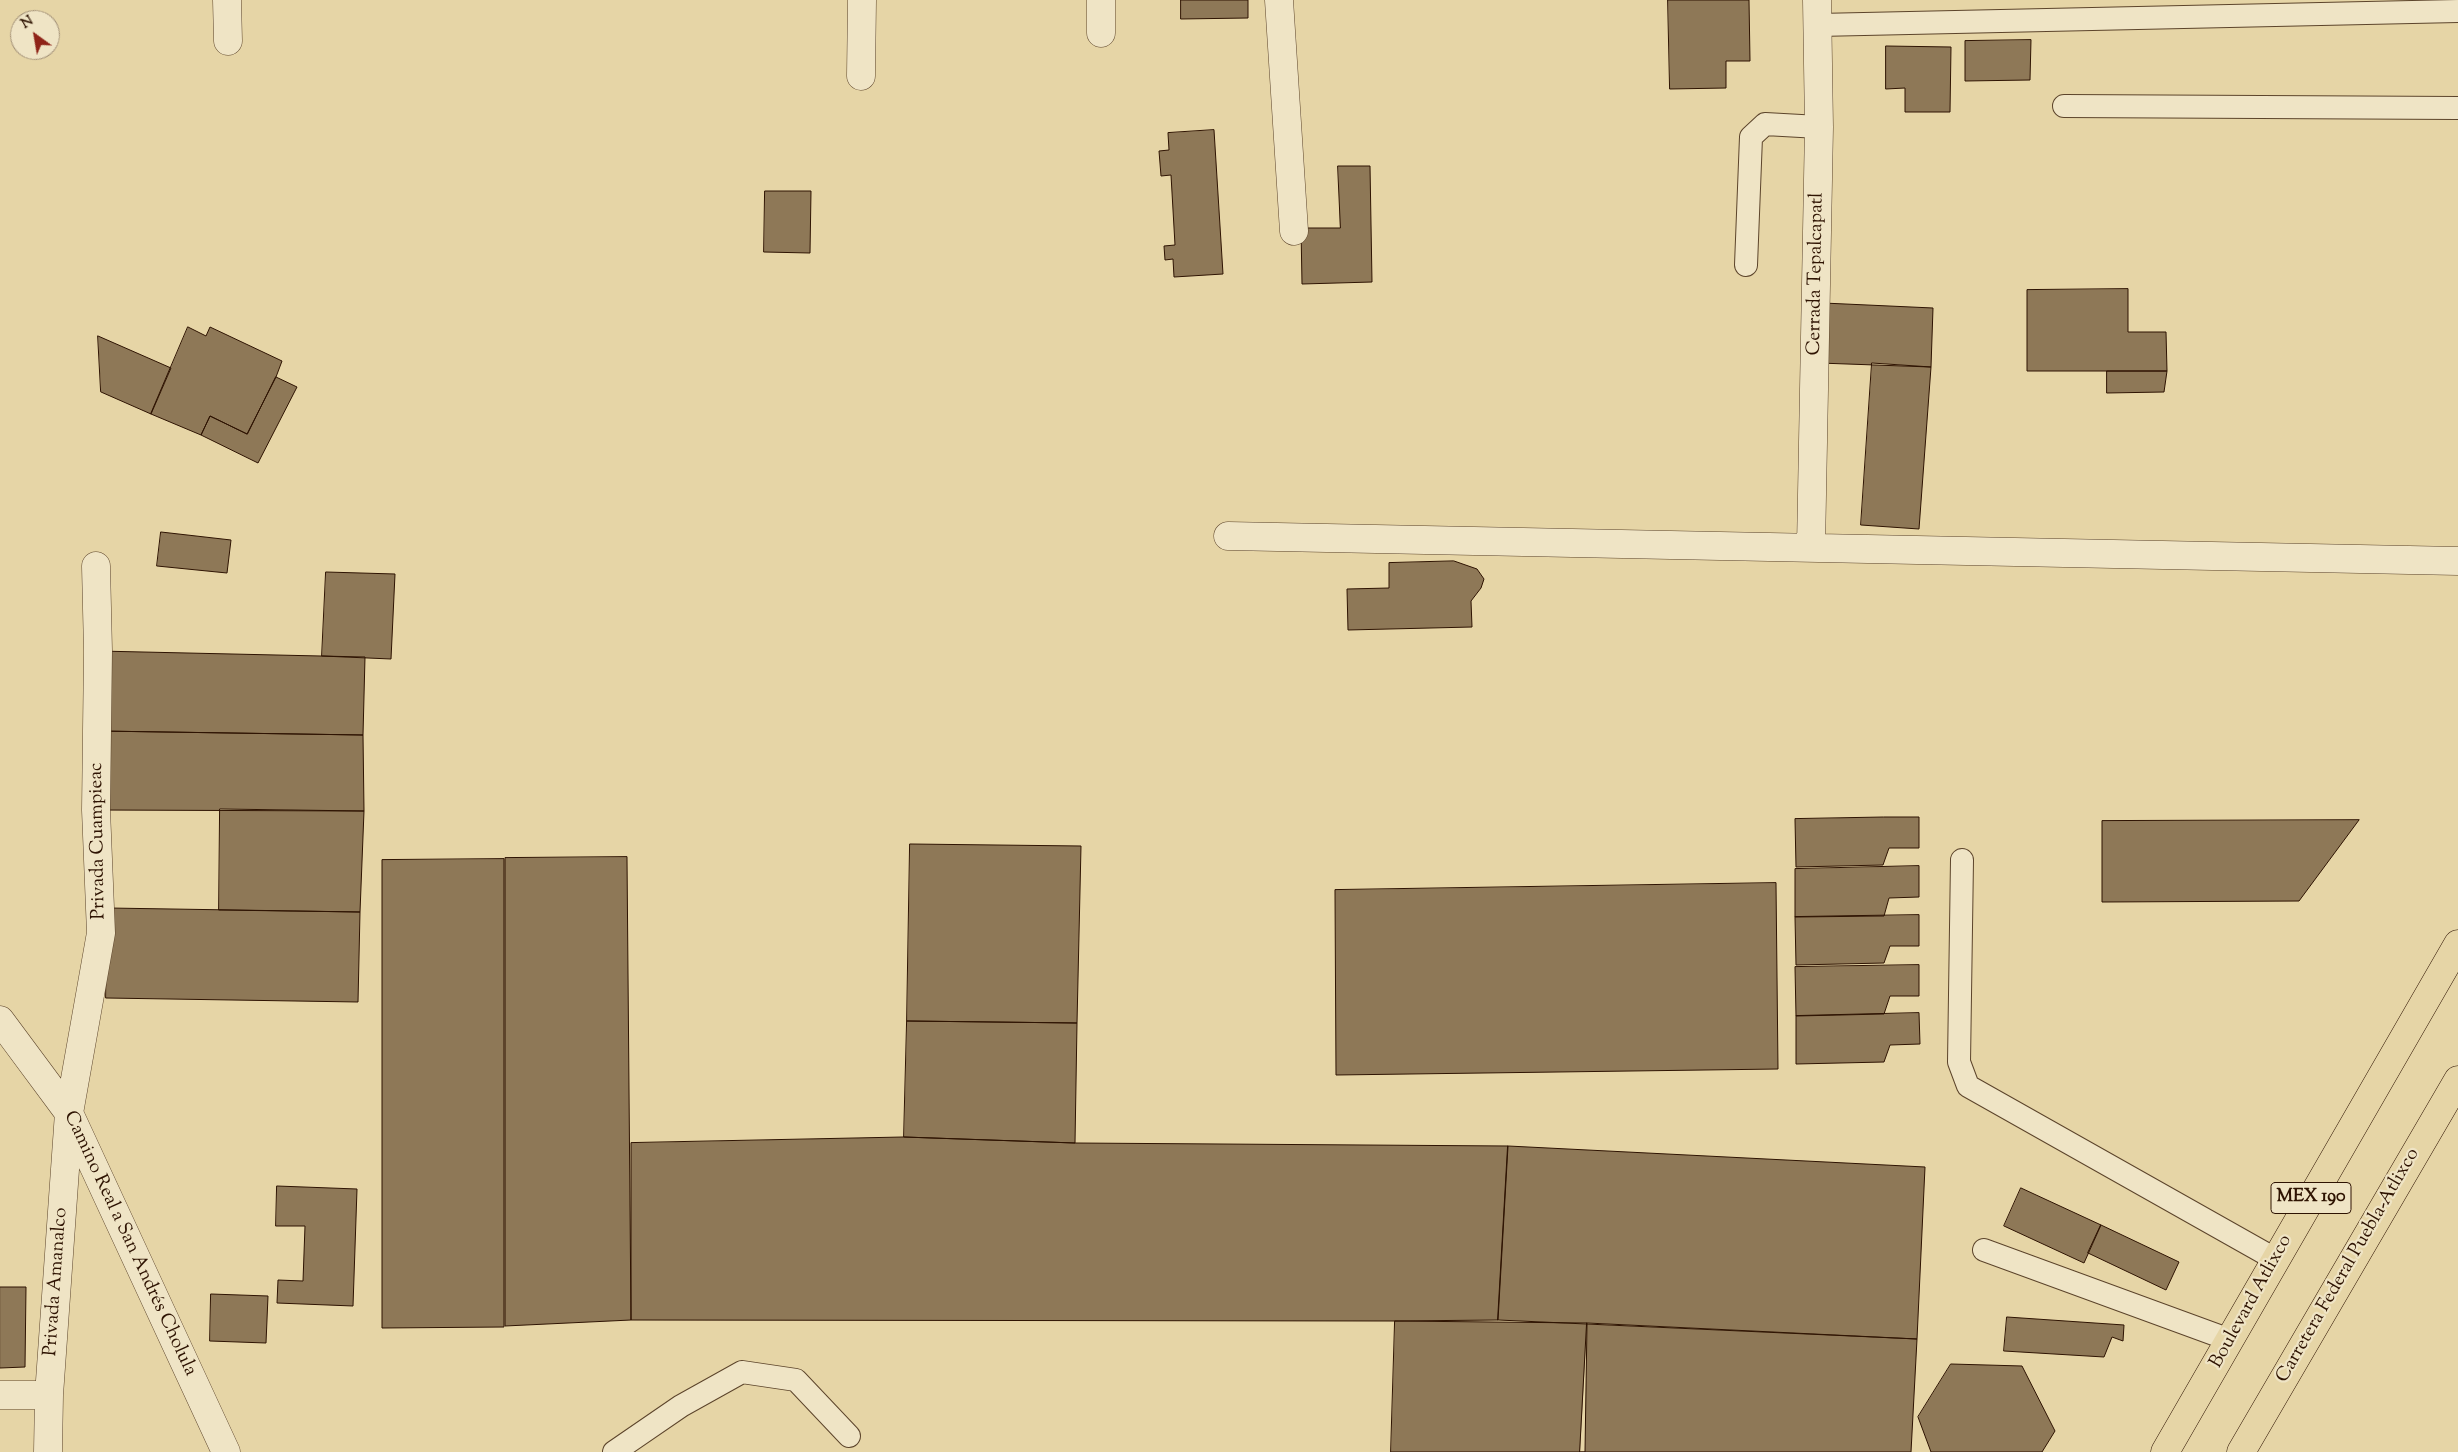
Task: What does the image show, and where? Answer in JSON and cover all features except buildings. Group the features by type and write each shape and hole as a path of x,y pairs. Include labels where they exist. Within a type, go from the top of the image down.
{"main road":[{"name":"Boulevard Atlixco","path":"2165,1452 2458,944"},
{"name":"Carretera Federal Puebla-Atlixco","path":"2241,1452 2458,1080"}],"street":[{"path":"227,0 228,41"},
{"path":"861,76 862,0"},
{"path":"1100,0 1101,33"},
{"path":"1279,0 1294,231"},
{"name":"Cerrada Tepalcapatl","path":"1811,547 1820,128 1817,12"},
{"path":"1228,536 2458,561"},
{"name":"Privada Cuampieac","path":"69,1113 101,933 96,810 98,651 96,566"},
{"name":"Camino Real a San Andrés Cholula","path":"0,1020 69,1113 226,1452"},
{"name":"Privada Amanalco","path":"48,1452 49,1395 69,1113"},
{"path":"0,1395 49,1395"}],"lane":[{"path":"1817,12 2458,11"},
{"path":"2064,106 2458,108"},
{"path":"1746,265 1751,137 1766,124 1820,128"},
{"path":"1962,860 1959,1062 1968,1086 2275,1259"},
{"path":"1984,1250 2230,1340"},
{"path":"614,1452 681,1406 742,1372 796,1380 849,1436"}]}
